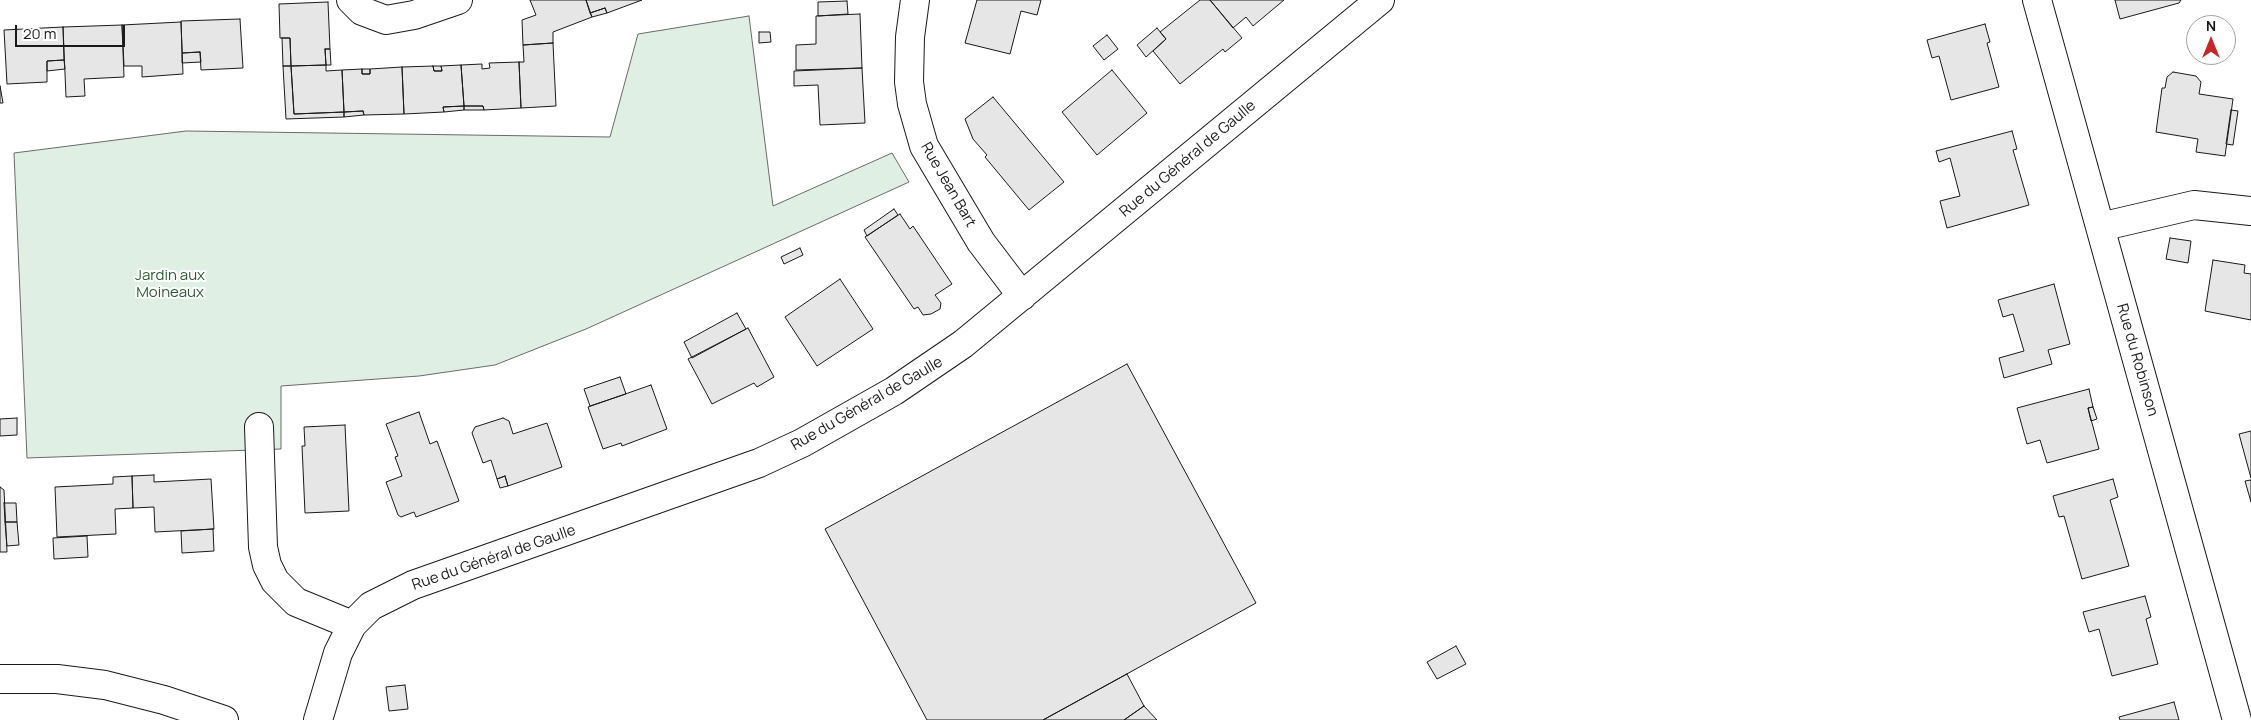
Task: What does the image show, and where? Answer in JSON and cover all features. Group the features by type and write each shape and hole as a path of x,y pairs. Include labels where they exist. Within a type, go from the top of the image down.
{"street":[{"path":"351,0 362,11 386,20 414,15 458,0"},
{"name":"Rue Jean Bart","path":"915,0 910,37 910,82 914,111 924,146 981,242 1022,296"},
{"name":"Rue du Général de Gaulle","path":"318,720 332,668 352,625 371,606 396,592 734,474 778,456 868,407 920,375 963,344 1380,0"},
{"name":"Rue du Robinson","path":"2037,0 2237,720"},
{"path":"2100,227 2188,205 2202,204 2251,211"},
{"path":"259,427 263,547 267,565 275,581 296,602 352,625"},
{"path":"0,678 44,678 105,685 164,700 224,720"}],"green space":[{"name":"Jardin aux Moineaux","path":"749,16 773,206 892,153 909,182 586,329 495,365 419,376 281,386 281,449 27,458 14,153 186,131 610,137 638,34"}],"building":[{"path":"530,0 586,0 592,17 553,32 553,43 523,45 522,20 536,15"},
{"path":"586,0 642,0 607,13 605,8 590,13"},
{"path":"977,0 1041,0 1037,15 1021,11 1010,54 965,43"},
{"path":"1200,0 1210,0 1242,38 1225,52 1223,49 1180,84 1153,51 1166,39 1160,32"},
{"path":"1210,0 1284,0 1253,26 1246,17 1233,28"},
{"path":"2115,0 2181,0 2179,3 2120,19"},
{"path":"847,1 848,14 818,16 818,2"},
{"path":"328,2 330,49 325,49 326,65 291,66 290,38 280,38 279,4"},
{"path":"605,8 607,13 592,17 590,13"},
{"path":"860,14 862,68 796,70 796,45 816,44 816,16"},
{"path":"240,19 243,68 201,70 200,52 182,53 181,21"},
{"path":"181,22 183,74 142,77 142,66 124,66 122,25"},
{"path":"1985,24 1990,42 1987,43 1999,87 1951,100 1939,56 1932,58 1927,40"},
{"path":"122,25 124,77 84,79 85,96 66,97 63,27"},
{"path":"63,27 64,60 47,61 47,82 7,84 4,30"},
{"path":"1157,28 1166,39 1146,57 1137,45"},
{"path":"759,32 770,32 771,42 759,43"},
{"path":"1107,35 1118,49 1104,60 1093,46"},
{"path":"282,38 290,38 291,66 283,66"},
{"path":"553,43 556,106 521,108 519,62 524,62 523,45"},
{"path":"325,49 330,49 331,65 326,65"},
{"path":"200,52 201,62 182,63 182,53"},
{"path":"64,60 65,69 47,71 47,61"},
{"path":"519,62 521,108 484,110 483,106 464,106 461,65 482,64 482,69 490,68 489,63"},
{"path":"326,65 326,71 342,70 344,112 294,114 291,66"},
{"path":"461,65 464,106 443,107 444,112 404,114 402,67 433,66 434,71 442,71 441,66"},
{"path":"283,66 291,66 294,114 344,112 344,117 286,119"},
{"path":"433,66 441,66 442,71 434,71"},
{"path":"402,67 404,114 364,115 363,111 344,112 342,70 362,69 362,74 370,74 370,69"},
{"path":"862,68 865,123 820,125 818,85 794,86 794,71"},
{"path":"362,69 370,69 370,74 362,74"},
{"path":"1112,70 1147,113 1097,155 1062,112"},
{"path":"2173,72 2196,76 2201,82 2199,94 2233,99 2225,156 2196,152 2198,139 2156,132 2162,88 2165,88 2167,77"},
{"path":"0,86 3,103 0,103"},
{"path":"993,97 1064,182 1029,210 985,157 987,155 973,139 965,119"},
{"path":"464,106 464,110 444,112 443,107"},
{"path":"464,106 483,106 484,110 464,110"},
{"path":"2231,110 2238,111 2233,145 2226,144"},
{"path":"363,111 364,115 344,117 344,112"},
{"path":"2012,131 2017,149 2013,150 2029,205 1947,228 1940,201 1960,196 1950,158 1939,162 1936,151"},
{"path":"894,209 898,215 867,236 864,230"},
{"path":"900,214 910,229 913,226 952,284 935,295 941,303 940,309 931,314 923,315 918,307 914,309 865,237"},
{"path":"2170,238 2191,241 2188,263 2166,259"},
{"path":"800,248 803,255 784,264 781,257"},
{"path":"2213,260 2245,265 2244,273 2251,274 2251,320 2205,311"},
{"path":"840,279 873,329 817,366 785,317"},
{"path":"2054,284 2070,344 2048,350 2052,364 2004,378 1999,358 2024,351 2013,314 2003,317 1998,300"},
{"path":"737,313 746,329 692,358 684,342"},
{"path":"748,328 774,377 757,387 754,383 712,404 688,359"},
{"path":"1127,364 1256,603 1043,720 927,720 825,529"},
{"path":"620,377 626,394 590,406 584,389"},
{"path":"651,385 667,429 622,446 621,443 603,449 588,407"},
{"path":"2089,389 2093,407 2088,408 2099,449 2047,463 2040,440 2027,444 2017,408"},
{"path":"2093,407 2097,419 2091,421 2088,408"},
{"path":"419,412 430,444 437,441 459,501 416,517 414,512 401,517 398,515 386,482 402,476 395,457 398,456 386,424"},
{"path":"17,418 17,435 0,436 0,419"},
{"path":"503,418 509,421 513,434 547,423 562,467 508,486 505,476 497,479 491,460 483,463 472,433 475,427"},
{"path":"345,425 349,511 305,513 302,446 305,446 304,427"},
{"path":"2251,431 2251,478 2239,434"},
{"path":"154,475 154,482 211,479 214,529 155,532 154,507 133,508 132,476"},
{"path":"132,476 133,508 115,509 116,534 57,537 55,487 113,484 113,477"},
{"path":"505,476 508,486 500,488 497,479"},
{"path":"2113,479 2118,497 2110,500 2129,566 2082,579 2064,516 2059,517 2053,496"},
{"path":"2251,480 2251,502 2245,481"},
{"path":"0,487 4,490 7,552 0,552"},
{"path":"4,503 16,503 17,522 5,522"},
{"path":"5,522 17,522 19,545 7,546"},
{"path":"213,529 214,551 182,553 181,531"},
{"path":"87,536 88,557 54,559 53,538"},
{"path":"2145,596 2151,617 2146,619 2158,664 2112,676 2099,629 2089,632 2083,612"},
{"path":"1456,646 1466,664 1437,679 1427,662"},
{"path":"1127,674 1144,706 1124,720 1043,720"},
{"path":"405,685 408,709 389,711 386,687"},
{"path":"2174,702 2179,720 2120,720 2119,717"},
{"path":"1144,706 1157,720 1124,720"}]}
